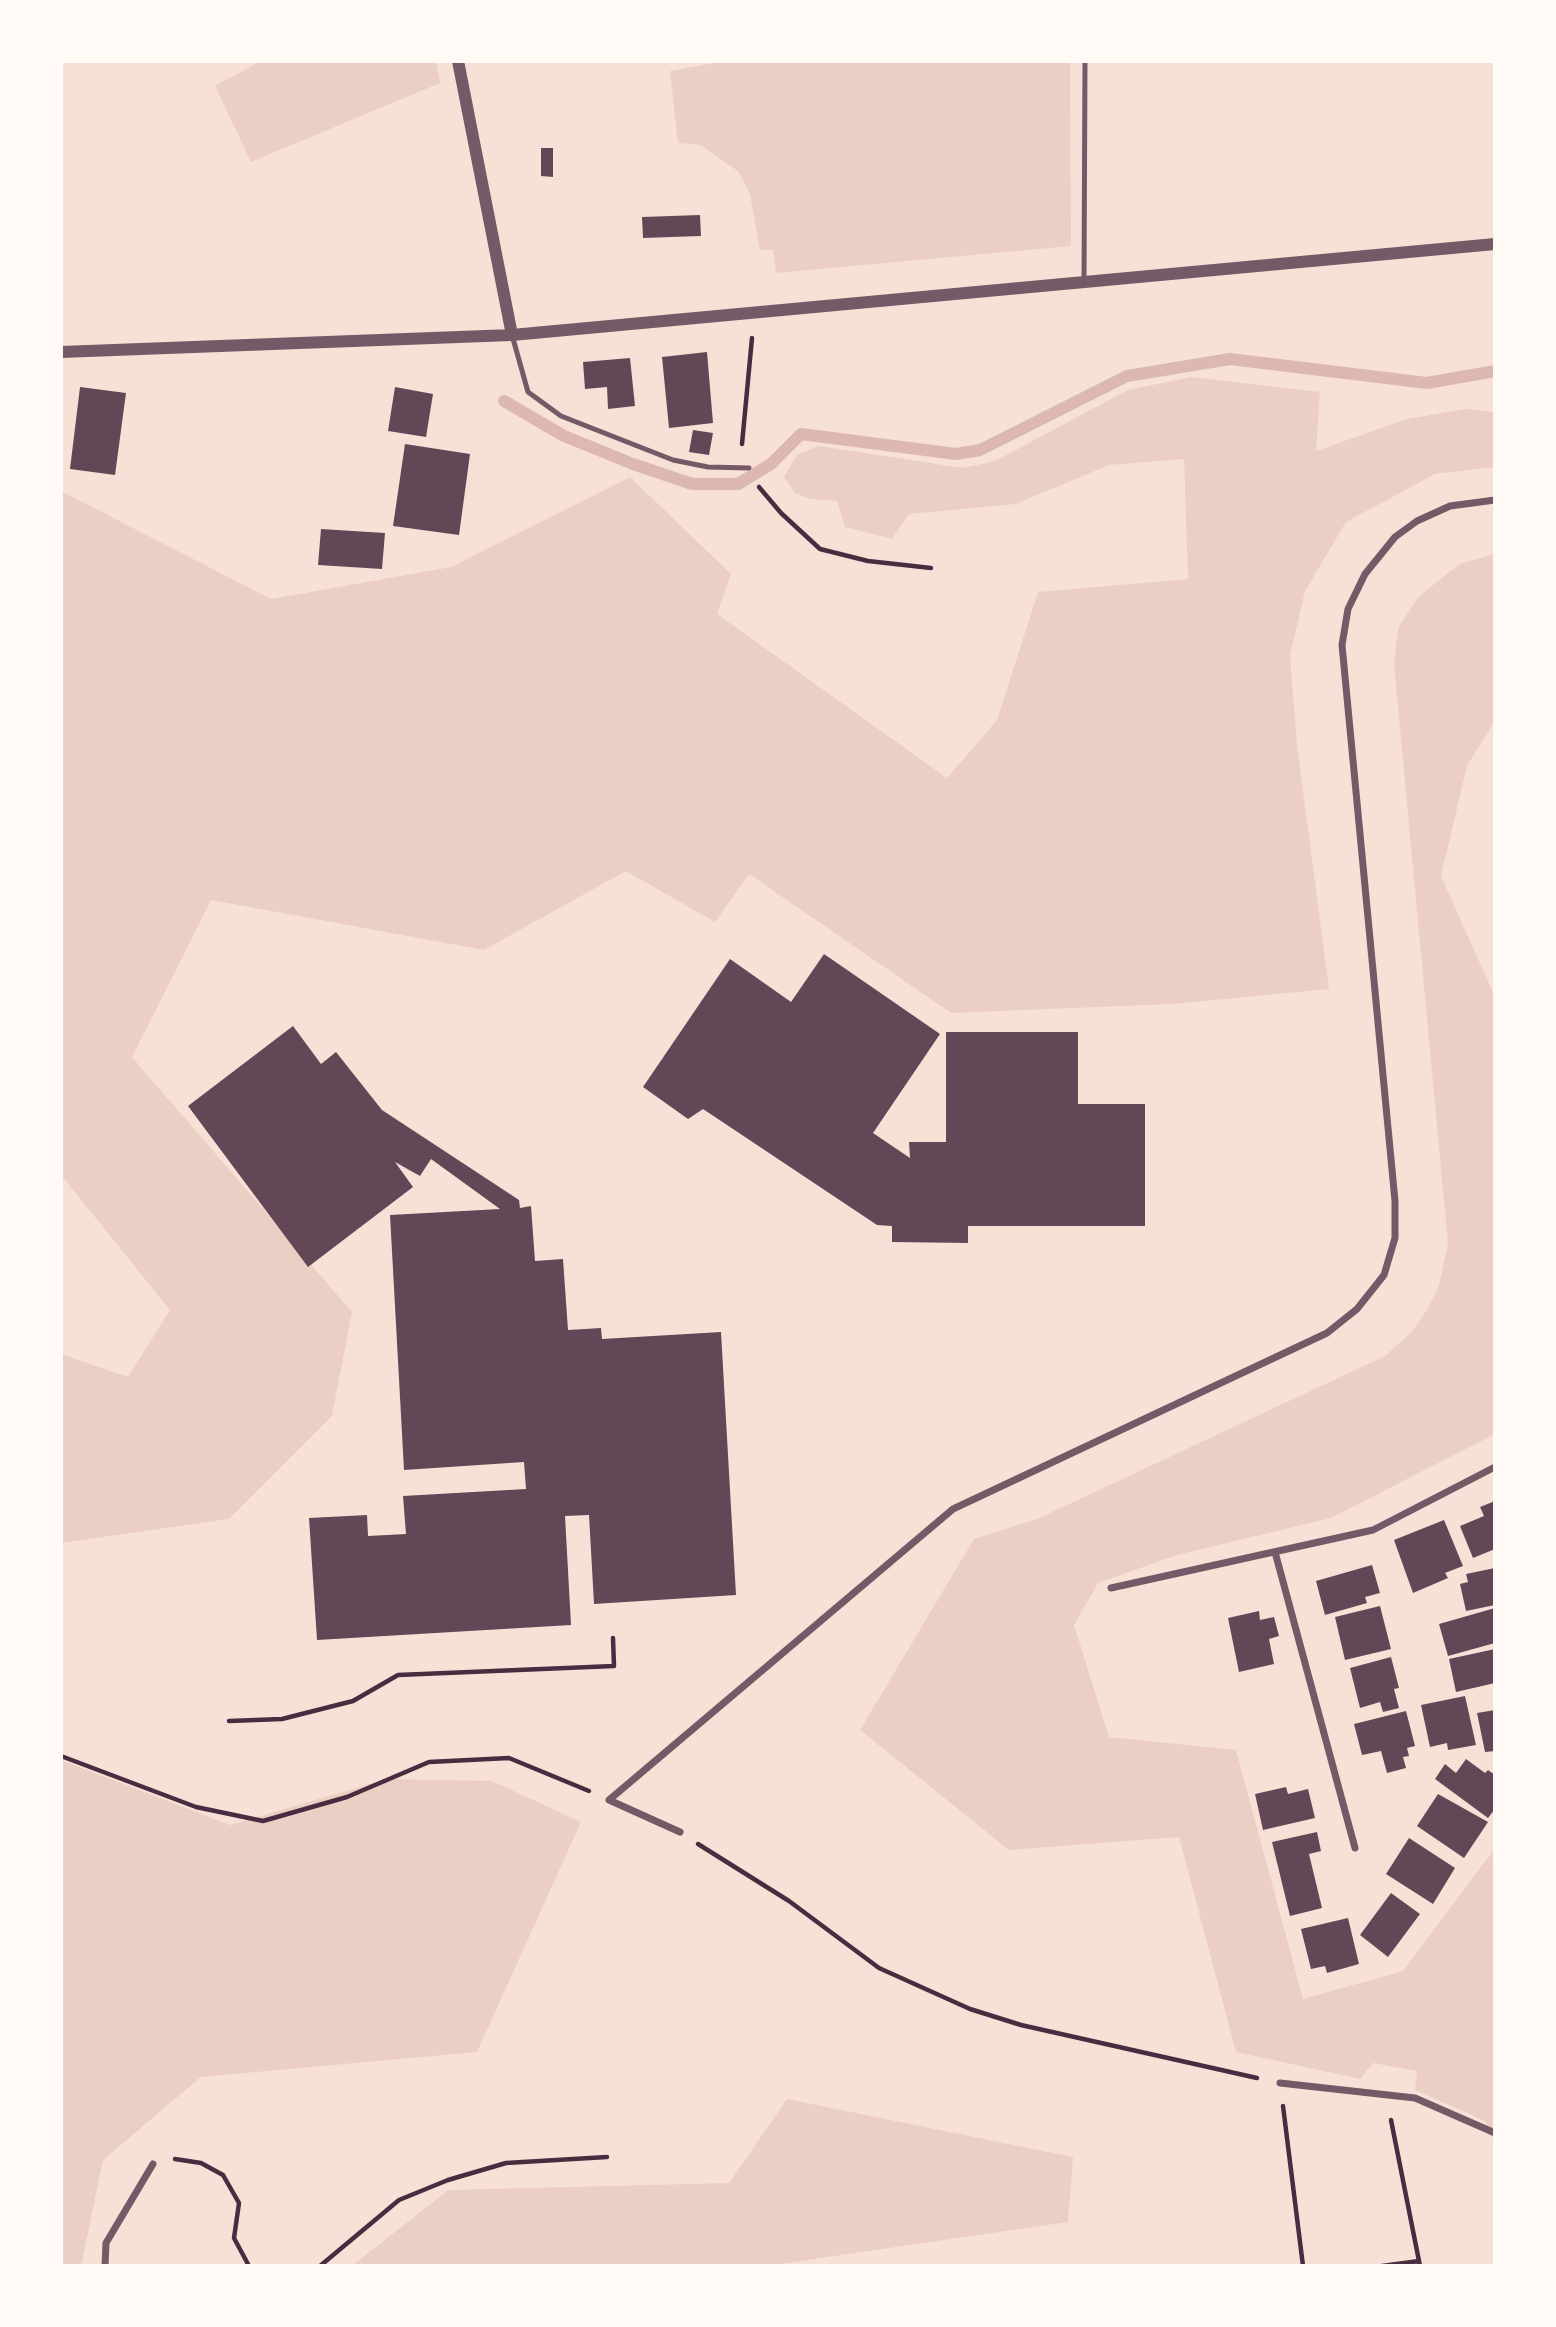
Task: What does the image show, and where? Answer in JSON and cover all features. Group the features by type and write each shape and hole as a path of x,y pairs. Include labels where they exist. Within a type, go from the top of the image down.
{"street":[{"path":"458,61 512,335"},
{"path":"61,352 512,335 1495,244"},
{"path":"680,1832 609,1800 953,1509 1327,1333 1356,1309 1384,1275 1395,1238 1395,1201 1342,645 1348,610 1365,574 1395,537 1417,521 1450,506 1495,500"},
{"path":"1111,1588 1374,1530 1495,1467"},
{"path":"1275,1552 1355,1848"},
{"path":"1280,2083 1415,2098 1495,2133"},
{"path":"105,2266 106,2243 153,2164"}],"lane":[{"path":"1084,283 1085,61"},
{"path":"512,335 528,392 561,416 673,460 708,467 749,468"}],"path":[{"path":"755,313 740,439 753,481 780,513 820,549 868,561 931,568"},
{"path":"229,1721 282,1719 352,1701 398,1675 614,1667 613,1638"},
{"path":"61,1756 196,1807 263,1822 347,1797 429,1762 509,1758 609,1800"},
{"path":"680,1832 789,1901 879,1968 970,2009 1021,2025 1280,2083 1303,2266"},
{"path":"1382,2266 1419,2263 1385,2095"},
{"path":"320,2266 399,2200 449,2180 506,2163 607,2157"},
{"path":"153,2164 174,2159 201,2163 223,2175 239,2203 234,2238 249,2266"}],"shaded area":[{"path":"261,61 436,61 440,83 251,162 215,86"},
{"path":"726,61 1070,61 1071,246 776,273 773,250 760,250 750,195 739,172 700,145 678,143 670,71"},
{"path":"1191,377 1320,392 1316,451 1407,419 1465,409 1495,412 1495,467 1435,474 1346,522 1305,591 1290,656 1297,745 1329,989 1173,1004 951,1013 749,874 715,922 626,871 484,950 211,900 132,1057 352,1312 332,1416 229,1519 61,1543 61,1354 128,1377 170,1310 61,1175 61,491 271,599 451,567 630,477 731,574 717,614 947,778 997,720 1038,592 1188,579 1184,459 1109,465 1016,504 909,514 892,539 845,527 837,501 810,499 795,493 784,477 797,455 819,446 963,468 995,461 1128,390"},
{"path":"1495,554 1495,721 1467,766 1441,876 1495,997 1495,1434 1331,1518 1177,1555 1098,1583 1074,1625 1109,1737 1236,1750 1303,1999 1403,1971 1495,1848 1495,2143 1485,2121 1415,2090 1417,2071 1373,2063 1360,2079 1236,2052 1179,1837 1009,1850 860,1730 974,1539 1037,1519 1385,1356 1412,1332 1438,1289 1448,1244 1394,664 1398,628 1419,596 1460,564"},
{"path":"61,1760 230,1825 387,1779 492,1781 581,1822 477,2052 201,2077 103,2160 81,2266 61,2266"},
{"path":"787,2099 1073,2157 1068,2222 766,2266 352,2266 448,2190 729,2183"}],"building":[{"path":"541,148 553,148 553,177 541,176"},
{"path":"700,215 701,236 643,238 642,217"},
{"path":"707,352 713,423 669,428 662,357"},
{"path":"630,358 635,406 608,409 607,387 585,389 583,362"},
{"path":"80,387 126,393 115,475 70,469"},
{"path":"395,387 433,394 426,437 388,431"},
{"path":"693,430 713,433 709,455 689,452"},
{"path":"405,444 470,454 459,535 393,526"},
{"path":"321,529 385,533 382,569 318,565"},
{"path":"824,954 940,1034 873,1133 910,1158 909,1142 946,1142 946,1032 1078,1032 1078,1104 1145,1104 1145,1226 968,1226 968,1243 892,1242 892,1226 877,1225 703,1109 688,1119 643,1087 730,959 791,1002"},
{"path":"293,1026 321,1064 336,1052 382,1110 519,1200 520,1208 531,1206 535,1261 563,1259 568,1330 601,1328 602,1339 721,1332 736,1595 594,1604 589,1515 565,1516 571,1625 317,1640 309,1518 367,1515 368,1536 406,1534 403,1496 526,1489 524,1462 404,1470 390,1215 500,1209 431,1159 420,1176 395,1162 413,1187 308,1267 188,1106"},
{"path":"1495,1501 1495,1549 1473,1558 1460,1526 1484,1516 1480,1507"},
{"path":"1444,1520 1463,1566 1445,1573 1448,1578 1413,1593 1394,1540"},
{"path":"1372,1565 1380,1593 1365,1597 1367,1603 1325,1615 1316,1581"},
{"path":"1495,1568 1495,1605 1466,1611 1460,1584 1468,1582 1466,1574"},
{"path":"1380,1606 1391,1649 1345,1660 1335,1617"},
{"path":"1495,1608 1495,1643 1448,1656 1439,1624"},
{"path":"1259,1611 1260,1620 1274,1617 1279,1636 1269,1639 1274,1664 1239,1672 1228,1618"},
{"path":"1495,1649 1495,1683 1456,1692 1449,1659"},
{"path":"1391,1657 1399,1688 1394,1689 1399,1708 1383,1712 1380,1702 1360,1708 1350,1668"},
{"path":"1465,1696 1476,1745 1448,1750 1447,1743 1430,1747 1421,1705"},
{"path":"1495,1710 1495,1751 1485,1752 1477,1713"},
{"path":"1406,1711 1415,1746 1407,1748 1409,1756 1403,1757 1406,1768 1387,1773 1381,1751 1362,1755 1354,1724"},
{"path":"1466,1759 1485,1773 1488,1770 1495,1775 1495,1809 1488,1818 1435,1779 1445,1764 1456,1773"},
{"path":"1286,1787 1288,1794 1308,1789 1315,1818 1263,1830 1255,1794"},
{"path":"1438,1794 1488,1822 1464,1858 1417,1826"},
{"path":"1317,1832 1321,1851 1309,1854 1322,1908 1290,1916 1272,1842"},
{"path":"1409,1838 1455,1868 1433,1904 1386,1874"},
{"path":"1391,1893 1420,1914 1388,1957 1360,1935"},
{"path":"1348,1918 1359,1964 1327,1973 1325,1966 1311,1969 1301,1929"}],"waterway":[{"path":"504,401 564,436 633,464 692,484 738,484 771,464 801,434 956,454 980,450 1127,376 1230,359 1427,383 1495,371"}]}
